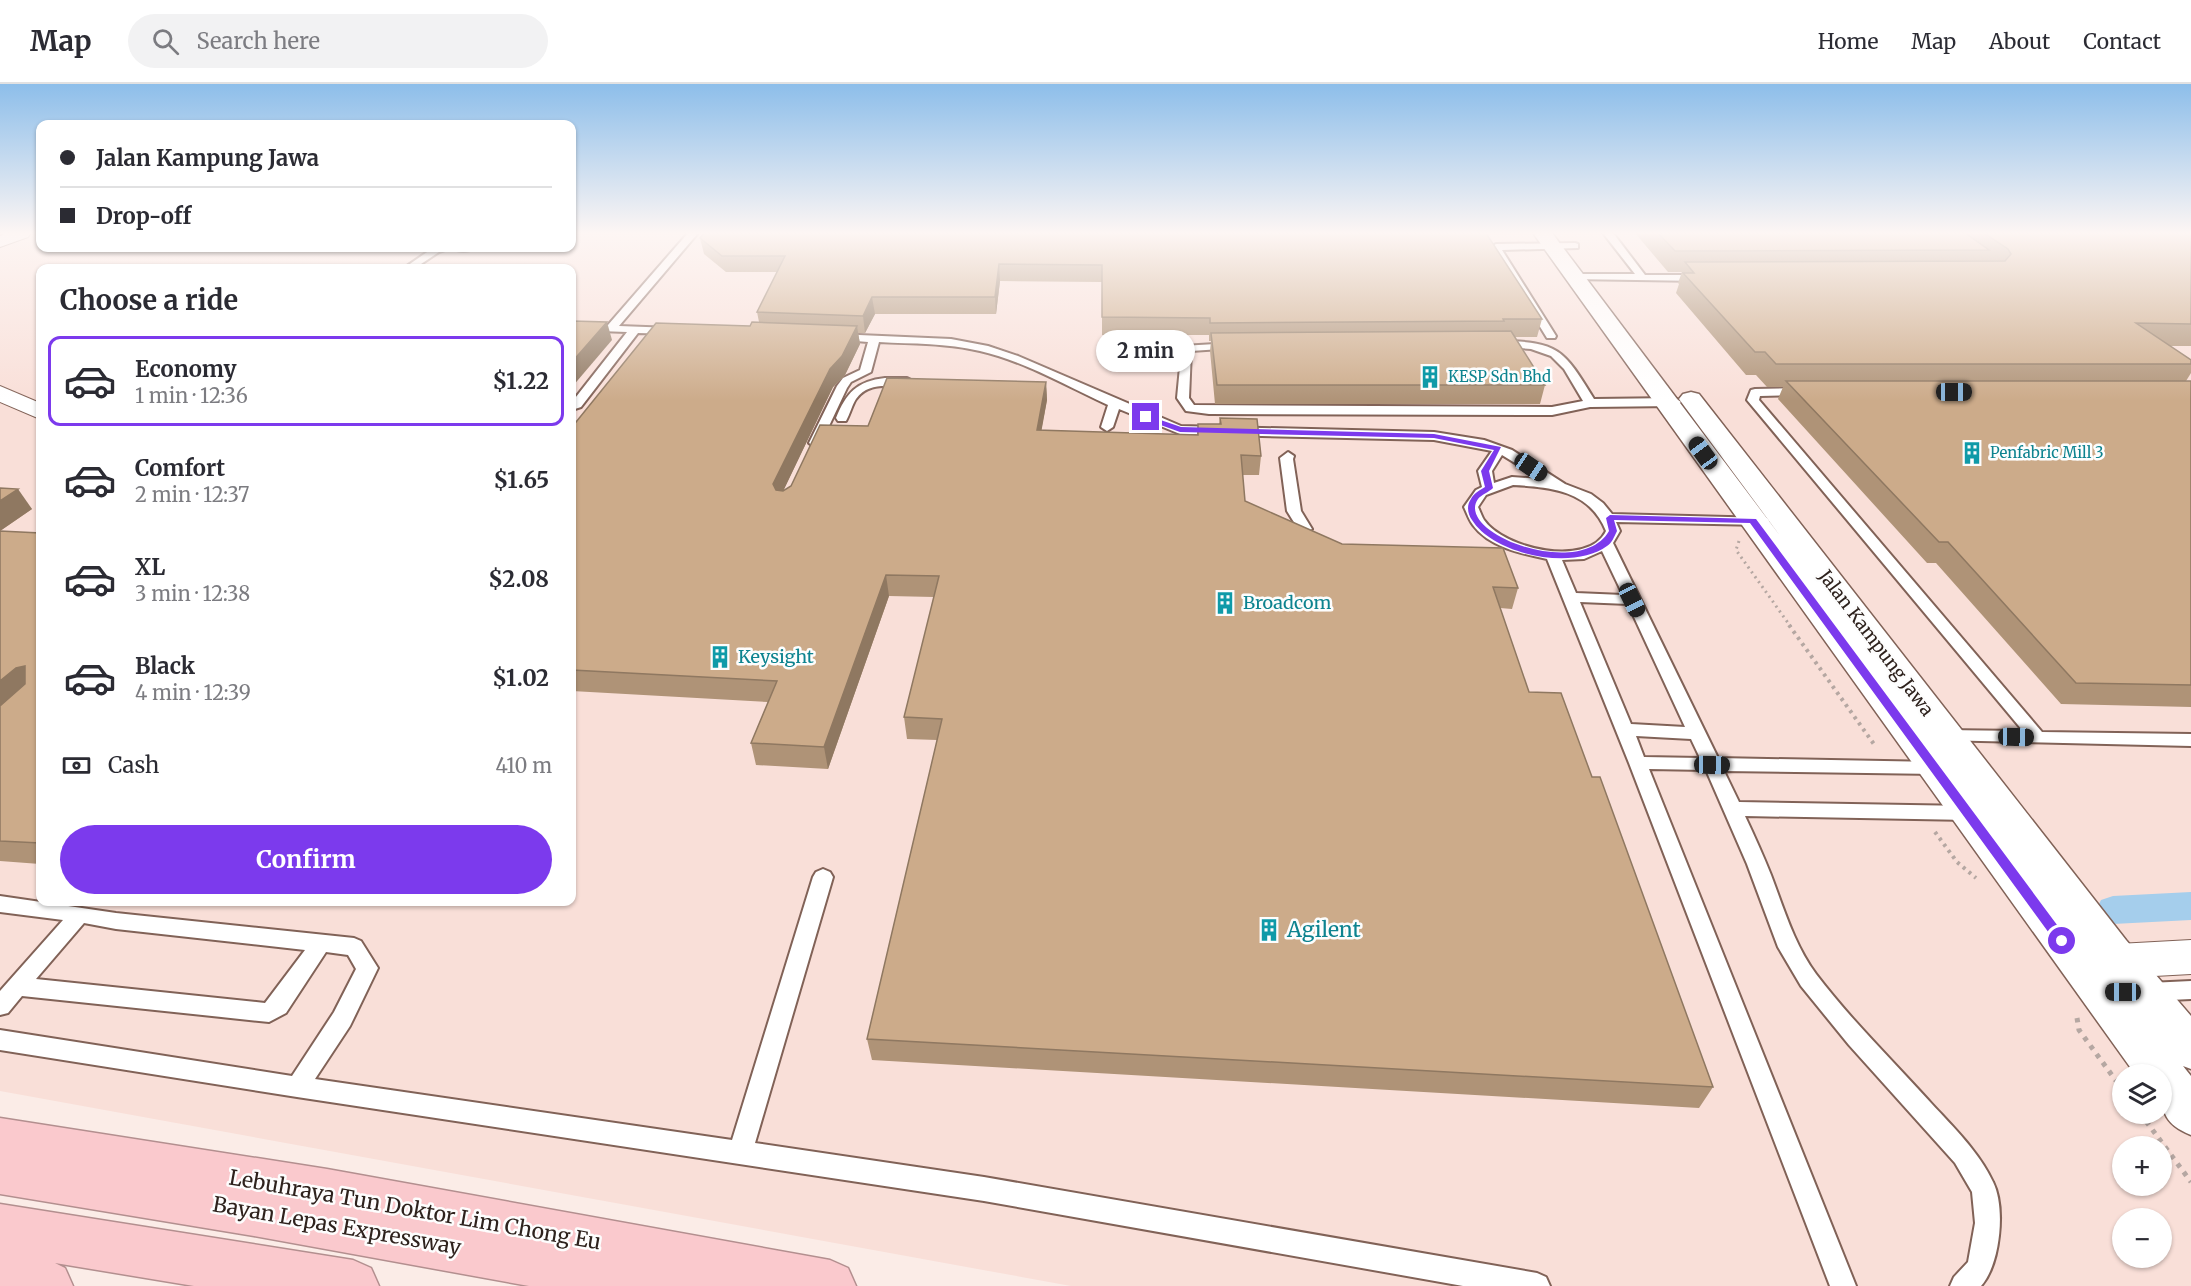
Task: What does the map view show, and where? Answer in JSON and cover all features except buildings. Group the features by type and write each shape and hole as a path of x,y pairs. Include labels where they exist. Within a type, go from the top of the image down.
{"highway":[{"name":"Lebuhraya Tun Doktor Lim Chong Eu","path":"0,1141 327,1193 830,1286"},
{"name":"Bayan Lepas Expressway","path":"0,1171 266,1213 672,1286"},
{"path":"0,1229 353,1286"},
{"path":"0,1278 47,1286"}],"street":[{"name":"Jalan Kampung Jawa","path":"1596,289 1680,402 1784,522 2006,814 2109,976 2133,1035 2191,1113"},
{"path":"0,393 36,410"},
{"name":"Jalan Kampung Jawa","path":"1680,402 1753,521 1968,813 2109,976 2146,992 2187,1039"},
{"path":"2109,976 2191,957"}],"lane":[{"path":"610,329 645,289"},
{"path":"1520,289 1551,336"},
{"path":"576,327 683,332"},
{"path":"576,405 635,330"},
{"path":"826,337 951,342 984,348 1180,430 1434,436 1499,449 1560,486 1581,494 1599,505 1610,518 1613,531 1606,543 1593,551 1575,555 1485,551"},
{"path":"811,452 841,388 847,380 865,372 874,339"},
{"path":"1480,345 1526,344 1546,350 1562,359 1590,403"},
{"path":"1247,346 1186,348 1183,398 1190,408 1209,410 1552,411 1590,403 1680,402"},
{"path":"842,418 852,396 866,386 890,380 924,381"},
{"path":"1048,385 1070,383"},
{"path":"1811,392 1755,393 1752,400 2038,738"},
{"path":"1107,427 1115,403"},
{"path":"1489,488 1485,471 1499,449"},
{"path":"1288,456 1286,458 1294,511 1305,530"},
{"path":"1530,552 1510,546 1493,537 1477,521 1472,506 1475,498 1489,488 1512,481 1560,486"},
{"path":"1610,518 1784,522"},
{"path":"1606,543 1733,809 1757,864 1788,947 1809,980 1857,1038 1963,1155 1984,1188 1988,1223 1980,1268 1963,1286"},
{"path":"1553,555 1638,763 1843,1286"},
{"path":"1570,597 1632,600"},
{"path":"1624,730 1697,733"},
{"path":"1911,735 2191,740"},
{"path":"1638,763 1972,769"},
{"path":"1733,809 2006,814"},
{"path":"740,1152 824,877"},
{"path":"0,904 116,921 354,947 367,968 342,1018 297,1087"},
{"path":"0,1006 80,914"},
{"path":"16,986 269,1013 278,1006 321,943"},
{"path":"2146,992 2191,990"},
{"path":"2133,1035 2187,1039"},
{"path":"0,1040 297,1087 984,1189 1537,1286"}],"path":[{"path":"2148,1124 2191,1182"}],"shaded area":[{"path":"0,289 36,289 36,906 576,906 576,289 2191,289 2191,1286 1071,1286 0,1091"}],"waterway":[{"path":"2113,910 2191,906"}],"place":[{"name":"KESP Sdn Bhd","path":"1430,377"},
{"name":"Penfabric Mill 3","path":"1972,453"},
{"name":"Broadcom","path":"1225,603"},
{"name":"Keysight","path":"720,657"},
{"name":"Agilent","path":"1269,930"}],"route":[{"path":"1146,417 1180,430 1434,436 1499,449 1485,471 1489,488 1481,491 1475,498 1472,506 1473,515 1480,526 1493,537 1510,546 1530,552 1575,555 1593,551 1606,543 1613,531 1610,518 1753,521 2062,941"}]}
